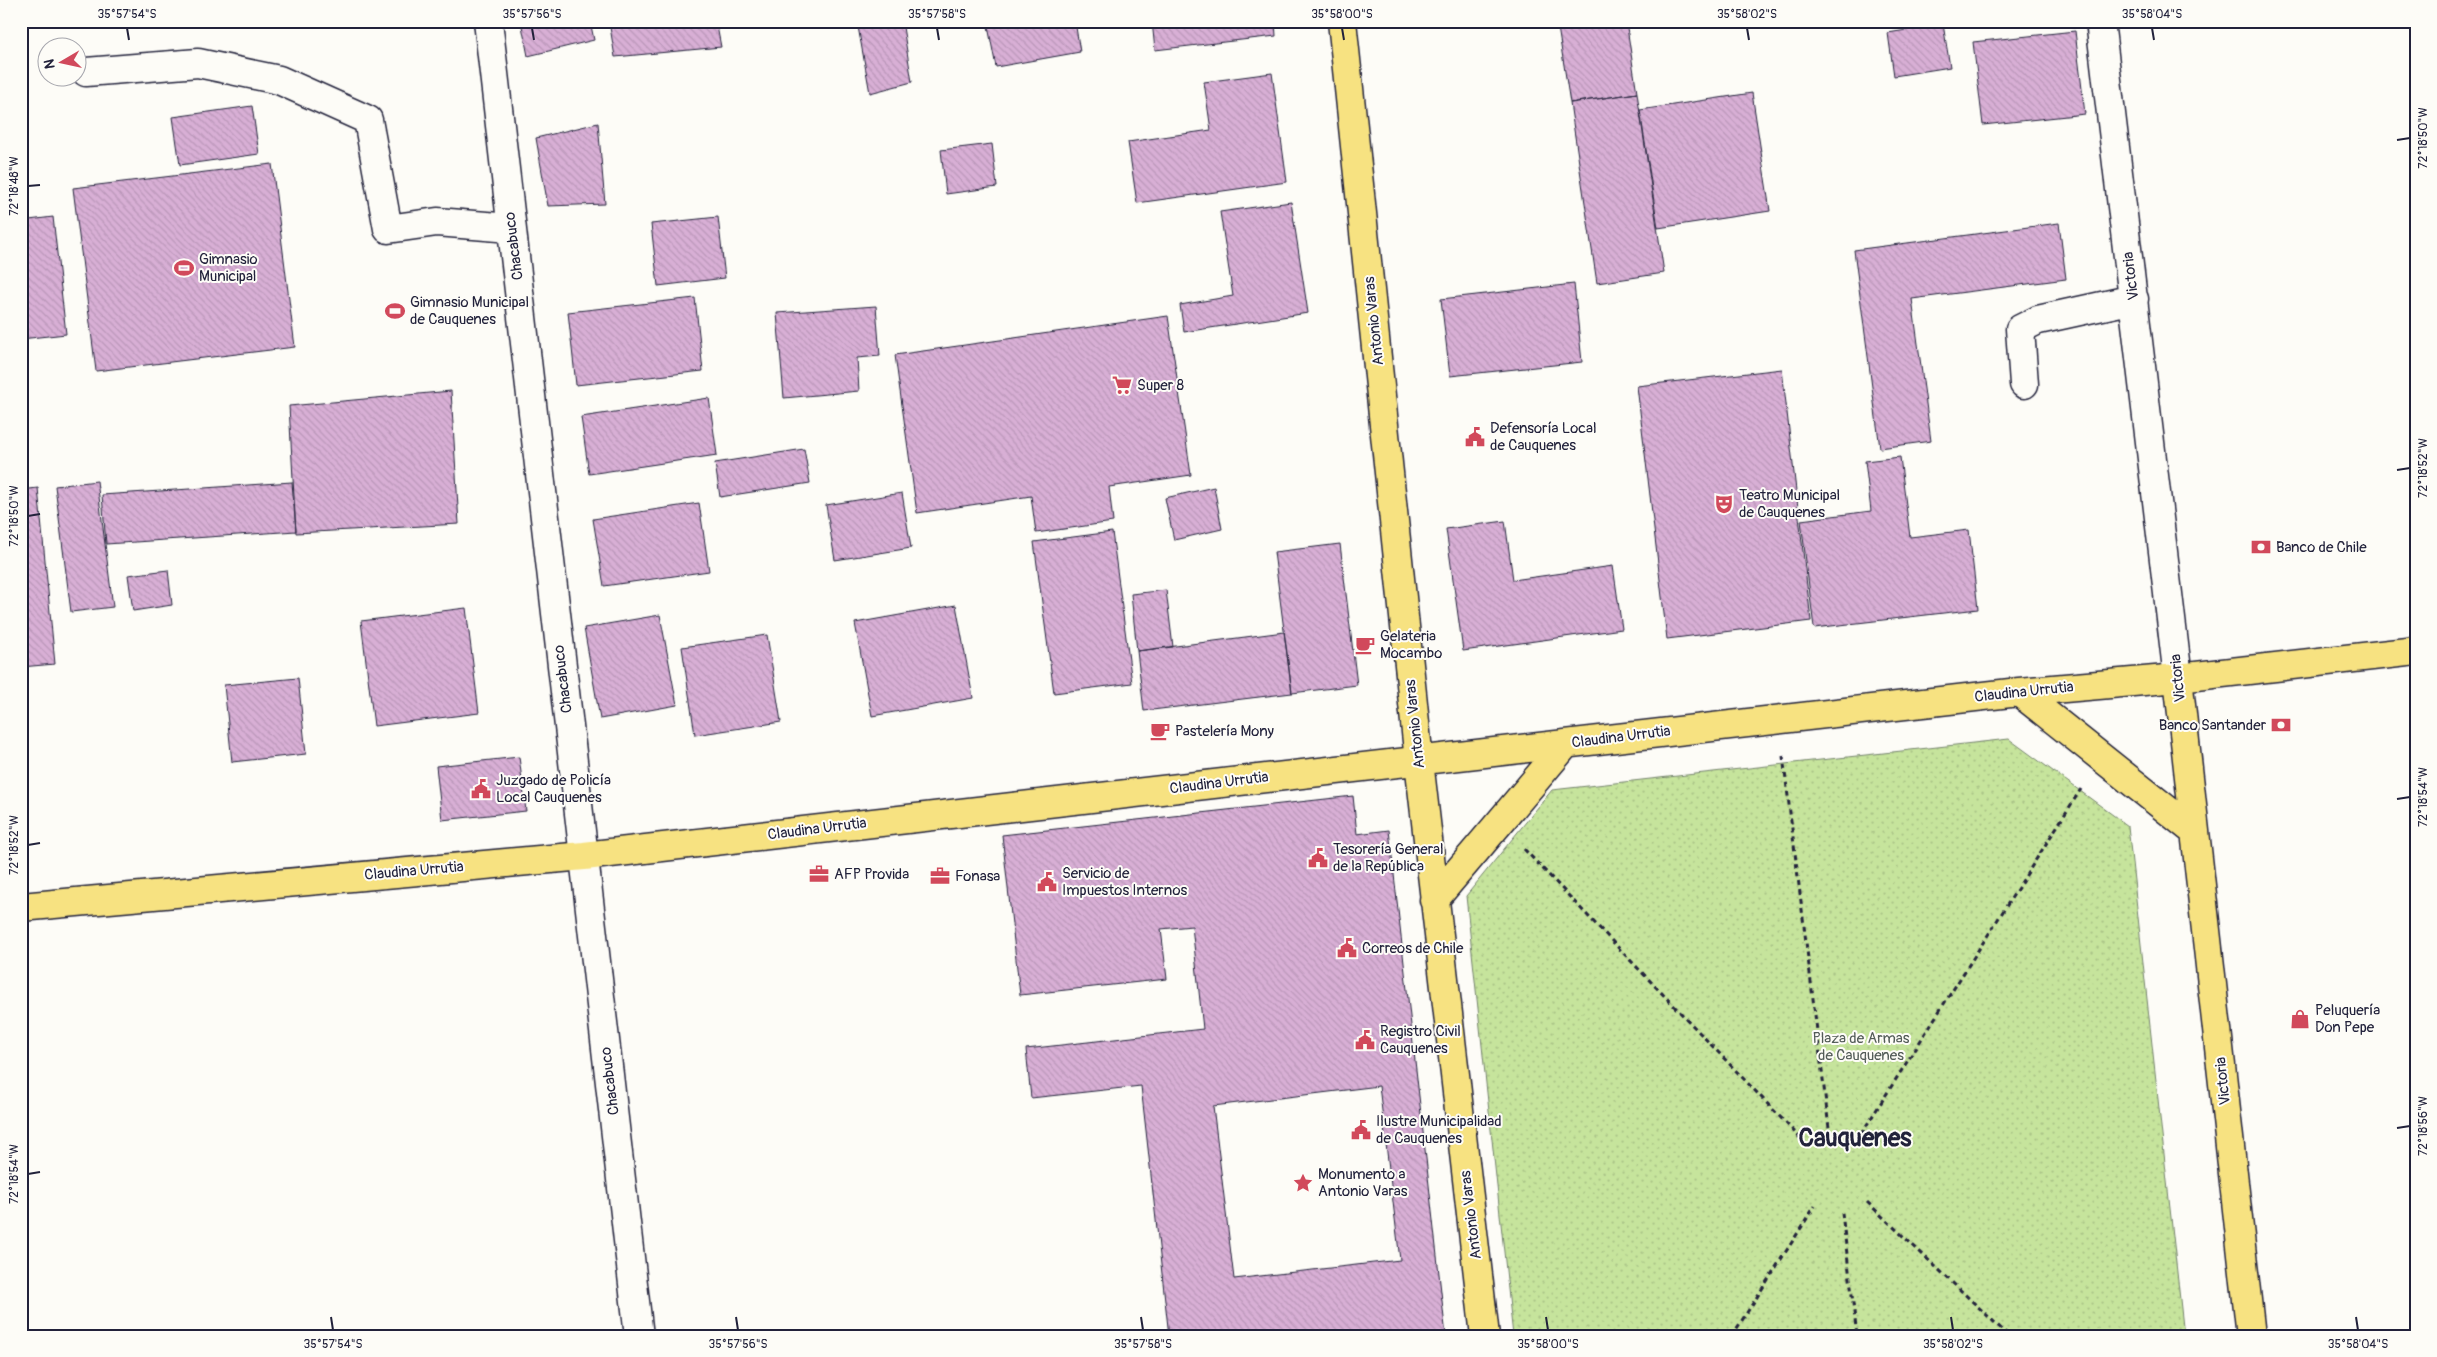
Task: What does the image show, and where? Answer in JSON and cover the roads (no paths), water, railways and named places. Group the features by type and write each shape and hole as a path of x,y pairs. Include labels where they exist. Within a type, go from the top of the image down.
{"main road":[{"name":"Antonio Varas","path":"1342,21 1434,900 1485,1336"},
{"name":"Claudina Urrutia","path":"21,907 584,856 2019,692 2178,678 2416,651"},
{"name":"Victoria","path":"2178,678 2251,1336"},
{"path":"2019,692 2195,832"},
{"path":"1434,900 1566,744"}],"street":[{"name":"Chacabuco","path":"488,21 639,1336"},
{"name":"Victoria","path":"2100,21 2178,678"},
{"path":"88,72 198,63 279,80 368,120 388,229 437,222 511,228"},
{"path":"2024,384 2020,329 2038,320 2134,299"}],"place":[{"name":"Gimnasio Municipal","path":"184,268"},
{"name":"Gimnasio Municipal de Cauquenes","path":"395,311"},
{"name":"Super 8","path":"1122,385"},
{"name":"Defensoría Local de Cauquenes","path":"1475,437"},
{"name":"Teatro Municipal de Cauquenes","path":"1724,504"},
{"name":"Banco de Chile","path":"2261,547"},
{"name":"Gelateria Mocambo","path":"1365,645"},
{"name":"Banco Santander","path":"2281,725"},
{"name":"Pastelería Mony","path":"1160,731"},
{"name":"Juzgado de Policía Local Cauquenes","path":"481,789"},
{"name":"Tesorería General de la República","path":"1318,858"},
{"name":"AFP Provida","path":"819,874"},
{"name":"Fonasa","path":"940,876"},
{"name":"Servicio de Impuestos Internos","path":"1047,882"},
{"name":"Correos de Chile","path":"1347,948"},
{"name":"Peluquería Don Pepe","path":"2300,1019"},
{"name":"Registro Civil Cauquenes","path":"1365,1040"},
{"name":"Ilustre Municipalidad de Cauquenes","path":"1361,1130"},
{"name":"Monumento a Antonio Varas","path":"1303,1183"}],"district":[{"name":"Cauquenes","path":"1855,1138"}],"park label":[{"name":"Plaza de Armas de Cauquenes","path":"1861,1046"}]}
